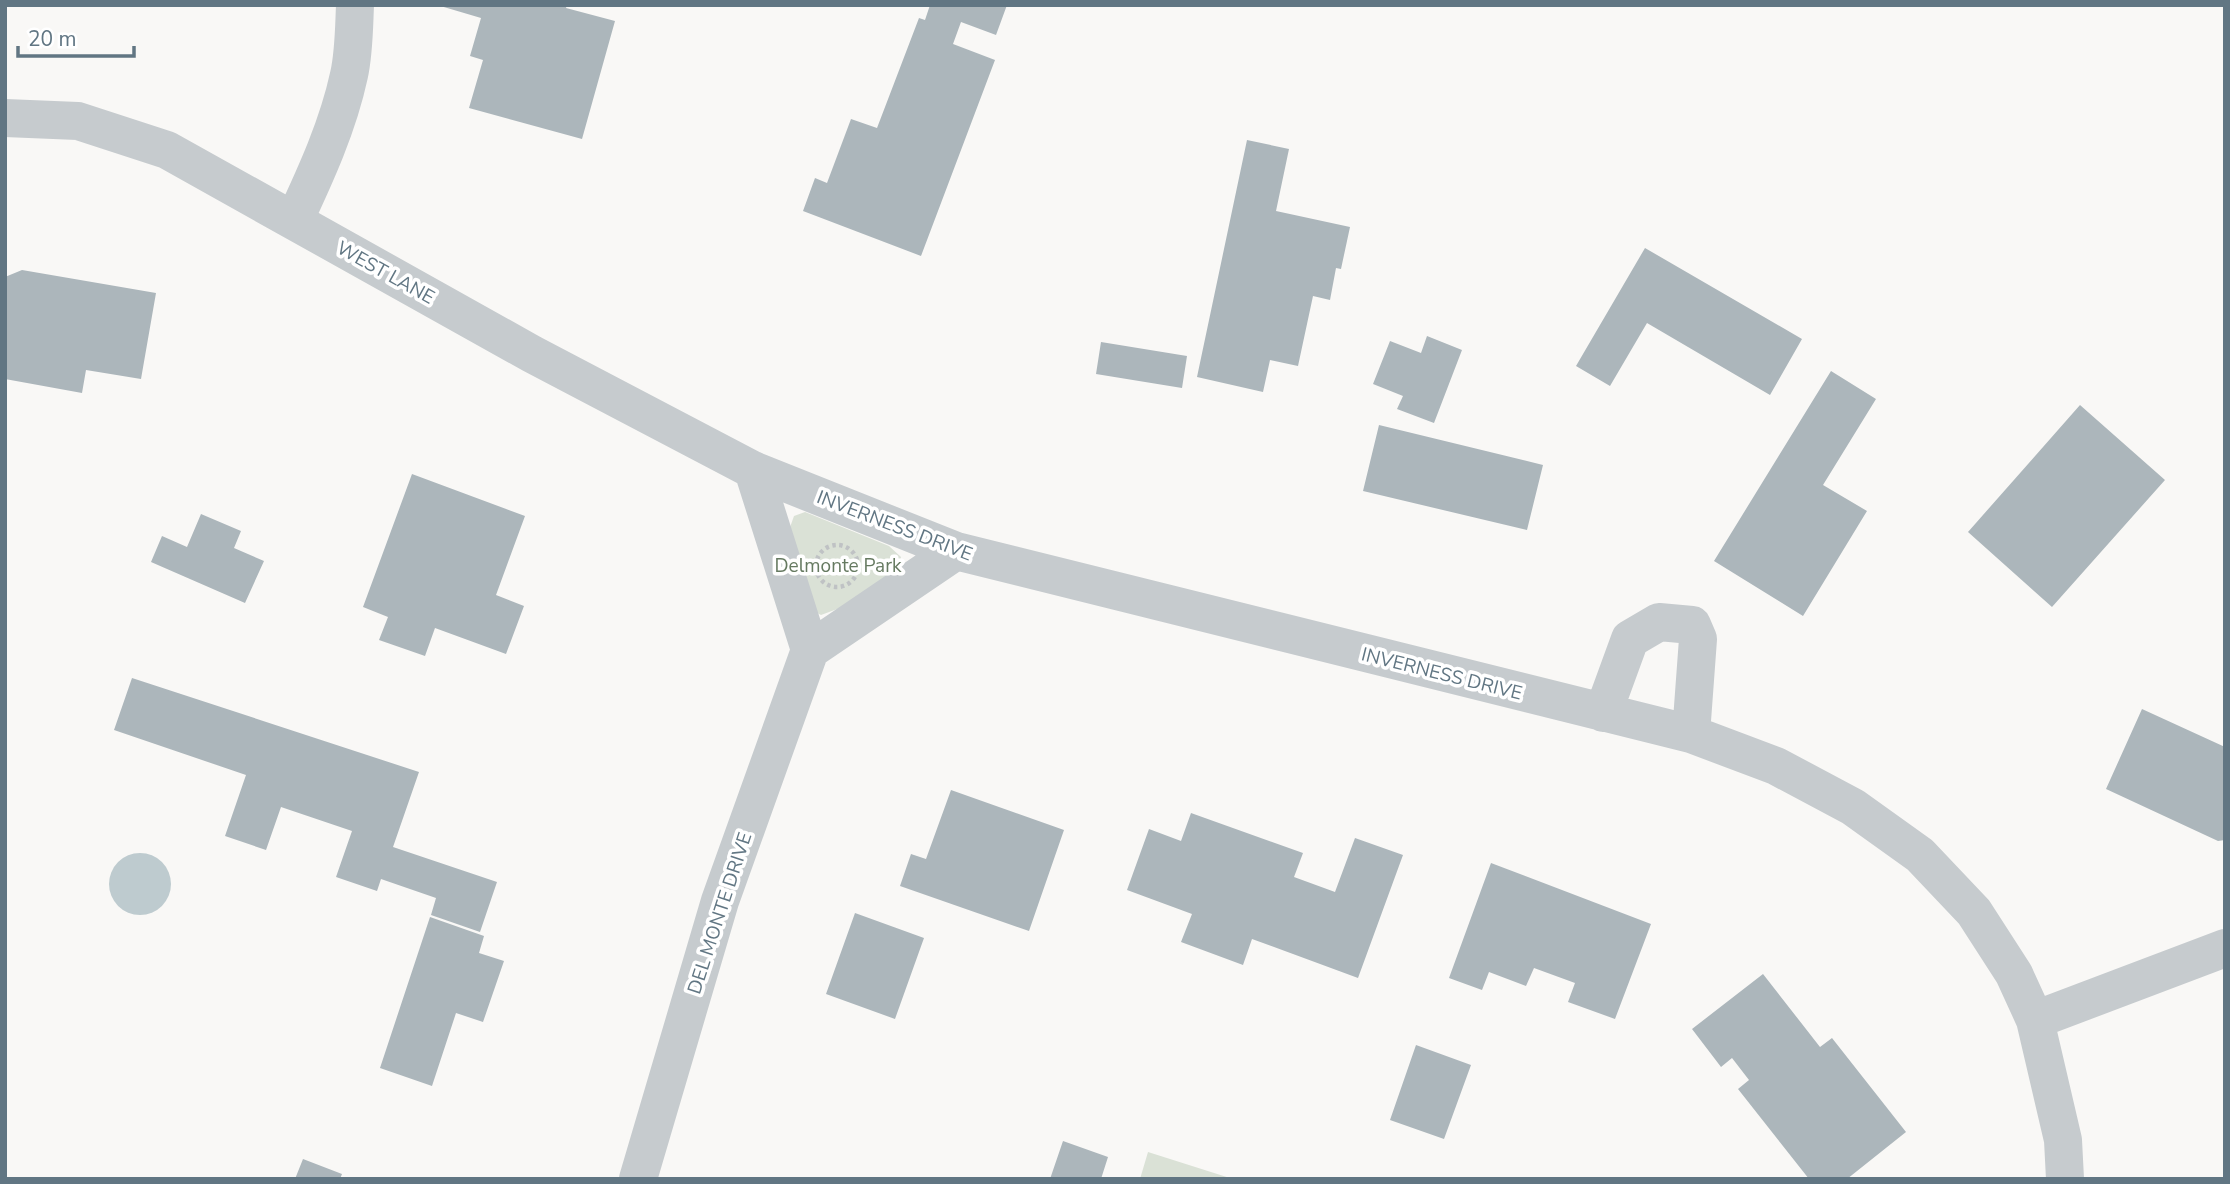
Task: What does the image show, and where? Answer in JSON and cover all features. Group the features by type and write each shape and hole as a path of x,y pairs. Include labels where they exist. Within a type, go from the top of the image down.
{"street":[{"path":"295,221 326,150 350,73 355,5"},
{"name":"WEST LANE","path":"6,114 78,121 167,149 532,354 752,470"},
{"path":"752,470 810,650 956,551"},
{"name":"INVERNESS DRIVE","path":"752,470 956,551 1690,734 1776,766 1853,807 1920,855 1974,912 2014,974 2035,1020 2063,1140 2065,1179"},
{"path":"1603,713 1630,639 1659,622 1692,625 1698,639 1690,734"},
{"name":"DEL MONTE DRIVE","path":"638,1179 720,901 810,650"},
{"path":"2035,1020 2225,948"}],"path":[{"path":"828,547 846,547 856,556 856,576 845,585 831,586 820,578 817,571 818,558 828,547"}],"green space":[{"name":"Delmonte Park","path":"805,512 889,546 901,557 896,575 840,608 821,615 810,609 788,533 794,516"},
{"path":"1148,1152 1233,1179 1140,1179"}],"shaded area":[{"path":"140,853 162,862 171,884 162,906 140,915 118,906 109,884 118,862"}],"building":[{"path":"437,5 567,5 566,8 615,21 582,139 469,108 483,60 470,56 481,18"},
{"path":"930,5 1007,5 996,35 961,22 953,44 995,60 921,256 803,211 815,178 827,183 851,119 877,128 919,18 925,20"},
{"path":"1247,140 1289,149 1276,211 1350,227 1341,269 1336,268 1330,300 1313,296 1298,366 1270,360 1263,392 1197,377"},
{"path":"1645,248 1802,339 1770,395 1647,323 1610,386 1576,366"},
{"path":"22,270 156,293 141,379 86,370 82,393 5,379 5,277"},
{"path":"1427,336 1462,350 1434,423 1397,409 1403,396 1373,384 1390,341 1421,353"},
{"path":"1101,342 1187,356 1182,388 1096,374"},
{"path":"1831,371 1876,399 1823,485 1867,511 1803,616 1714,561"},
{"path":"2080,405 2165,480 2052,607 1968,532"},
{"path":"1379,425 1543,465 1527,530 1363,491"},
{"path":"412,474 525,516 496,595 524,606 506,654 435,628 425,656 379,640 388,617 363,607"},
{"path":"201,514 241,531 234,548 264,561 245,603 151,562 162,536 187,547"},
{"path":"132,678 419,772 393,847 497,882 480,932 431,915 436,898 381,879 377,891 336,877 352,831 281,807 266,850 225,836 246,775 114,730"},
{"path":"2142,709 2225,747 2225,840 2218,841 2106,789"},
{"path":"951,790 1064,830 1029,931 900,886 911,854 926,859"},
{"path":"1191,813 1303,853 1294,877 1335,892 1355,838 1403,855 1358,978 1252,939 1243,965 1181,942 1192,914 1127,890 1149,829 1181,841"},
{"path":"1491,863 1651,924 1615,1019 1568,1002 1575,983 1534,968 1526,986 1489,972 1482,990 1449,978"},
{"path":"855,913 924,938 895,1019 826,994"},
{"path":"430,917 484,936 479,953 504,961 483,1022 456,1013 432,1086 380,1068"},
{"path":"1763,974 1820,1047 1832,1038 1906,1132 1847,1179 1809,1179 1738,1089 1749,1080 1732,1058 1721,1067 1692,1029"},
{"path":"1416,1045 1471,1065 1444,1139 1390,1120"},
{"path":"1063,1141 1108,1157 1101,1179 1050,1179"},
{"path":"303,1159 342,1174 340,1179 295,1179"}]}
